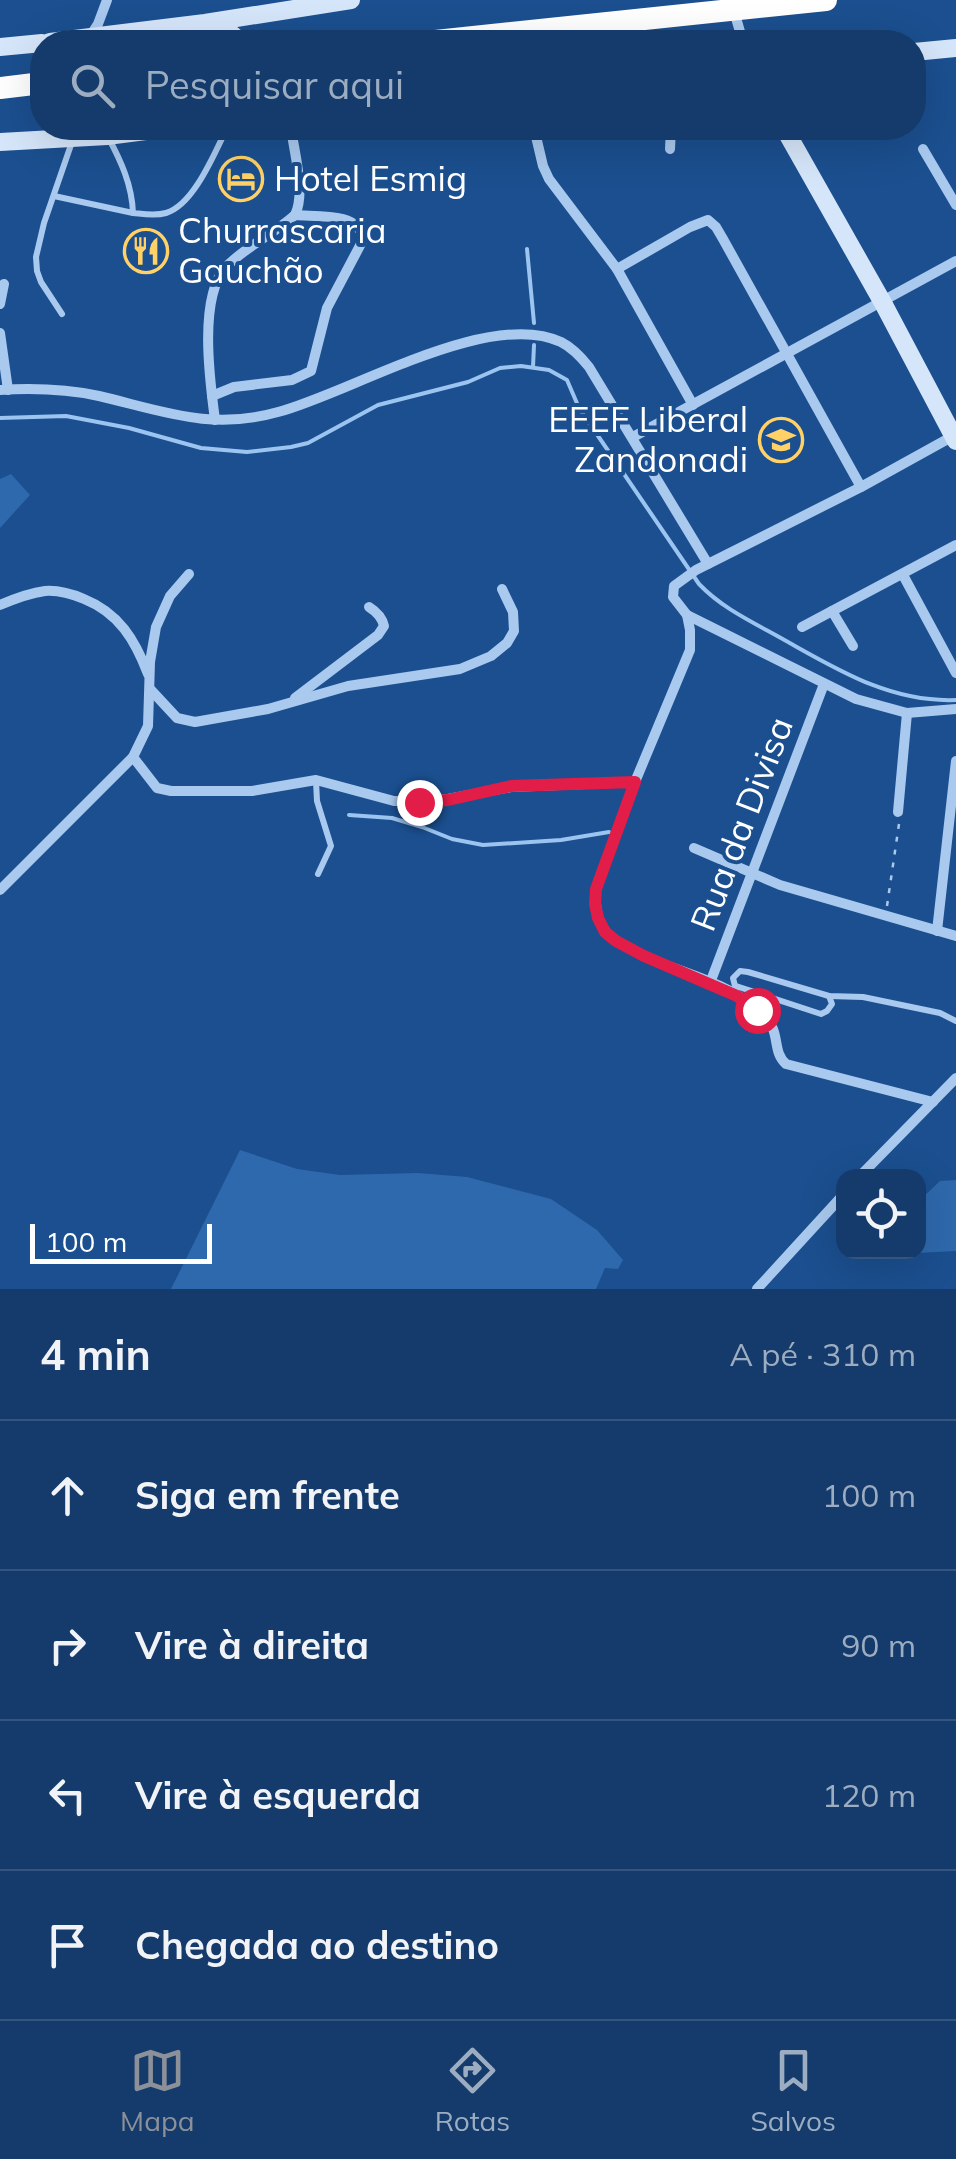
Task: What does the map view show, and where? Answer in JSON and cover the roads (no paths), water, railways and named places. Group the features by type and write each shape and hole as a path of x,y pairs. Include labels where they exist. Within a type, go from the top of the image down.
{"highway":[{"path":"542,30 826,0"},
{"path":"0,88 30,84"}],"street":[{"path":"94,30 107,0"},
{"path":"153,30 311,2 351,0"},
{"path":"734,10 740,30"},
{"path":"205,22 227,30"},
{"path":"0,47 30,44"},
{"path":"926,50 951,45"},
{"path":"0,142 36,140"},
{"path":"215,420 209,334 216,284 229,264 295,215 300,206 293,140"},
{"path":"537,140 549,180 617,270 693,404"},
{"path":"670,140 670,149"},
{"path":"791,140 955,437 696,570 678,581 672,589 673,597 688,615 868,703 907,712 956,710"},
{"path":"923,148 956,204"},
{"path":"212,396 234,387 302,378 311,371 327,308 364,238 353,222 295,215"},
{"path":"617,270 701,222 712,222 861,487"},
{"path":"634,437 956,262"},
{"path":"0,304 4,284"},
{"path":"0,333 4,390 73,392 215,420 253,418 285,410 381,371 506,334 560,342 589,367 708,564"},
{"path":"802,627 956,545"},
{"path":"0,890 132,757 148,726 152,646 162,611 176,586 189,574"},
{"path":"903,574 956,672"},
{"path":"0,605 47,591 73,595 102,607 132,639 150,684 170,712 185,721 218,719 348,686 460,669 492,656 514,631 513,612 502,589"},
{"path":"286,704 378,636 383,622 369,608"},
{"path":"832,610 853,646"},
{"path":"688,615 690,650 596,889 595,904 605,932 630,949 736,991 770,1024 779,1058 786,1064 933,1102"},
{"name":"Rua da Divisa","path":"710,983 824,684"},
{"path":"899,818 907,712"},
{"path":"132,757 157,788 171,790 252,792 316,780 394,801 419,802 511,786 635,782"},
{"path":"936,932 956,762"},
{"path":"694,848 780,886 956,936"},
{"path":"867,1169 956,1078"},
{"path":"758,1289 836,1203"}],"lane":[{"path":"62,314 37,270 39,238 72,140"},
{"path":"109,140 121,162 133,213"},
{"path":"54,196 133,213 162,214 178,208 204,174 221,140"},
{"path":"316,780 316,800 331,846 318,874"},
{"path":"829,996 832,1004 821,1014 736,991 734,978 740,972 748,972 829,996 863,997 956,1021"}],"waterway":[{"path":"527,249 534,323"},
{"path":"533,367 534,345"},
{"path":"0,418 66,416 201,448 247,452 308,443 378,405 468,382 500,368 549,370 567,380 579,408 699,584 715,598 751,622 859,679 905,695 956,700"},
{"path":"349,815 392,818 452,839 483,845 561,840 609,832"}],"place":[{"name":"Hotel Esmig","path":"241,179"},
{"name":"Churrascaria Gauchão","path":"146,251"},
{"name":"EEEF Liberal Zandonadi","path":"781,440"}]}
